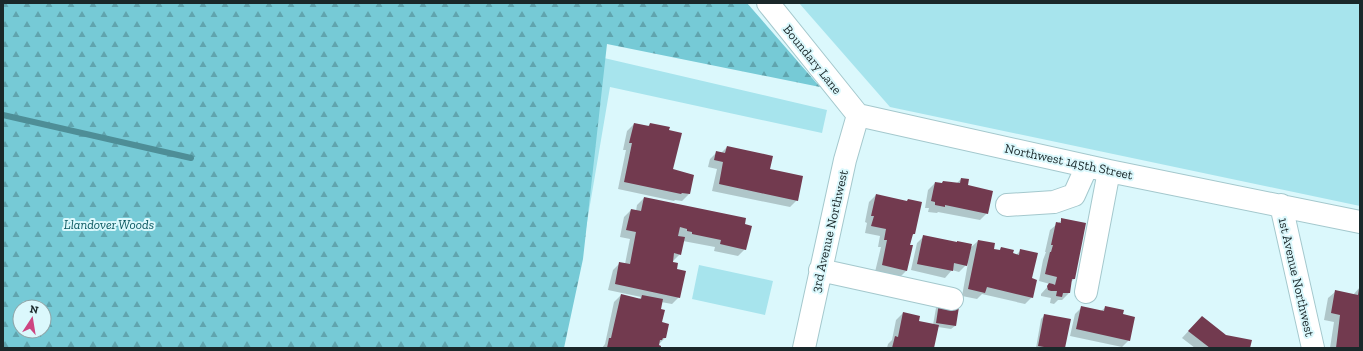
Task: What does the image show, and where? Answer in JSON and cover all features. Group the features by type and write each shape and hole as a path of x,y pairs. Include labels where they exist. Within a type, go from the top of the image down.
{"street":[{"name":"Boundary Lane","path":"768,3 858,115"},
{"name":"Northwest 145th Street","path":"858,115 1109,171 1360,222"},
{"name":"3rd Avenue Northwest","path":"804,348 845,160 858,115"},
{"path":"1007,205 1054,202 1074,195 1087,166"},
{"path":"1086,292 1109,171"},
{"name":"1st Avenue Northwest","path":"1281,205 1313,348"},
{"path":"820,270 952,299"}],"shaded area":[{"path":"799,3 1360,3 1360,206 890,107"},
{"path":"574,51 827,110 822,133 610,87 584,240 492,348"},
{"path":"699,265 773,281 765,315 692,299"}],"green space":[{"name":"Llandover Woods","path":"3,3 747,3 820,87 607,44 583,259 564,348 3,348"}],"building":[{"path":"634,123 649,126 650,123 670,127 669,130 682,133 673,169 694,175 690,194 681,194 624,182 632,143 629,143"},
{"path":"727,146 773,156 770,169 803,176 798,201 719,184 723,162 714,160 716,151 725,153"},
{"path":"961,178 969,179 968,185 993,191 988,214 945,205 945,207 935,205 935,202 931,201 935,182 942,183 943,181 960,183"},
{"path":"876,194 907,201 908,199 922,202 915,234 913,234 910,245 913,245 907,271 882,265 887,240 884,240 886,229 871,226 874,216 871,216"},
{"path":"644,197 746,218 745,224 752,226 746,250 720,244 721,240 692,234 692,232 687,231 687,229 680,227 678,236 685,237 681,255 674,253 673,262 678,263 677,269 686,271 680,298 615,284 619,262 630,264 636,232 626,230 631,209 641,211"},
{"path":"1061,218 1086,223 1075,279 1072,279 1070,293 1063,293 1062,297 1056,296 1057,291 1048,290 1047,286 1049,283 1055,285 1057,277 1045,274 1053,245 1051,245 1056,222 1061,223"},
{"path":"923,235 972,244 967,266 954,263 953,271 917,264"},
{"path":"978,240 995,243 994,249 1000,250 1001,247 1014,250 1013,253 1019,255 1020,249 1038,253 1032,278 1037,280 1033,298 987,287 985,293 968,289"},
{"path":"1359,289 1360,348 1336,348 1340,315 1331,313 1335,290 1358,295"},
{"path":"621,294 641,299 642,295 663,299 661,309 665,310 662,322 669,324 666,338 660,340 659,345 661,348 607,348 609,338 611,338"},
{"path":"939,303 959,307 956,326 936,323"},
{"path":"1081,306 1104,311 1105,306 1124,310 1123,314 1135,317 1130,341 1076,329"},
{"path":"903,312 920,316 919,321 939,325 934,348 892,348 895,336 898,337"},
{"path":"1044,314 1071,319 1065,348 1038,346"},
{"path":"1202,316 1226,335 1252,340 1250,348 1210,348 1188,331"}],"waterway":[{"path":"3,115 191,158"}]}
